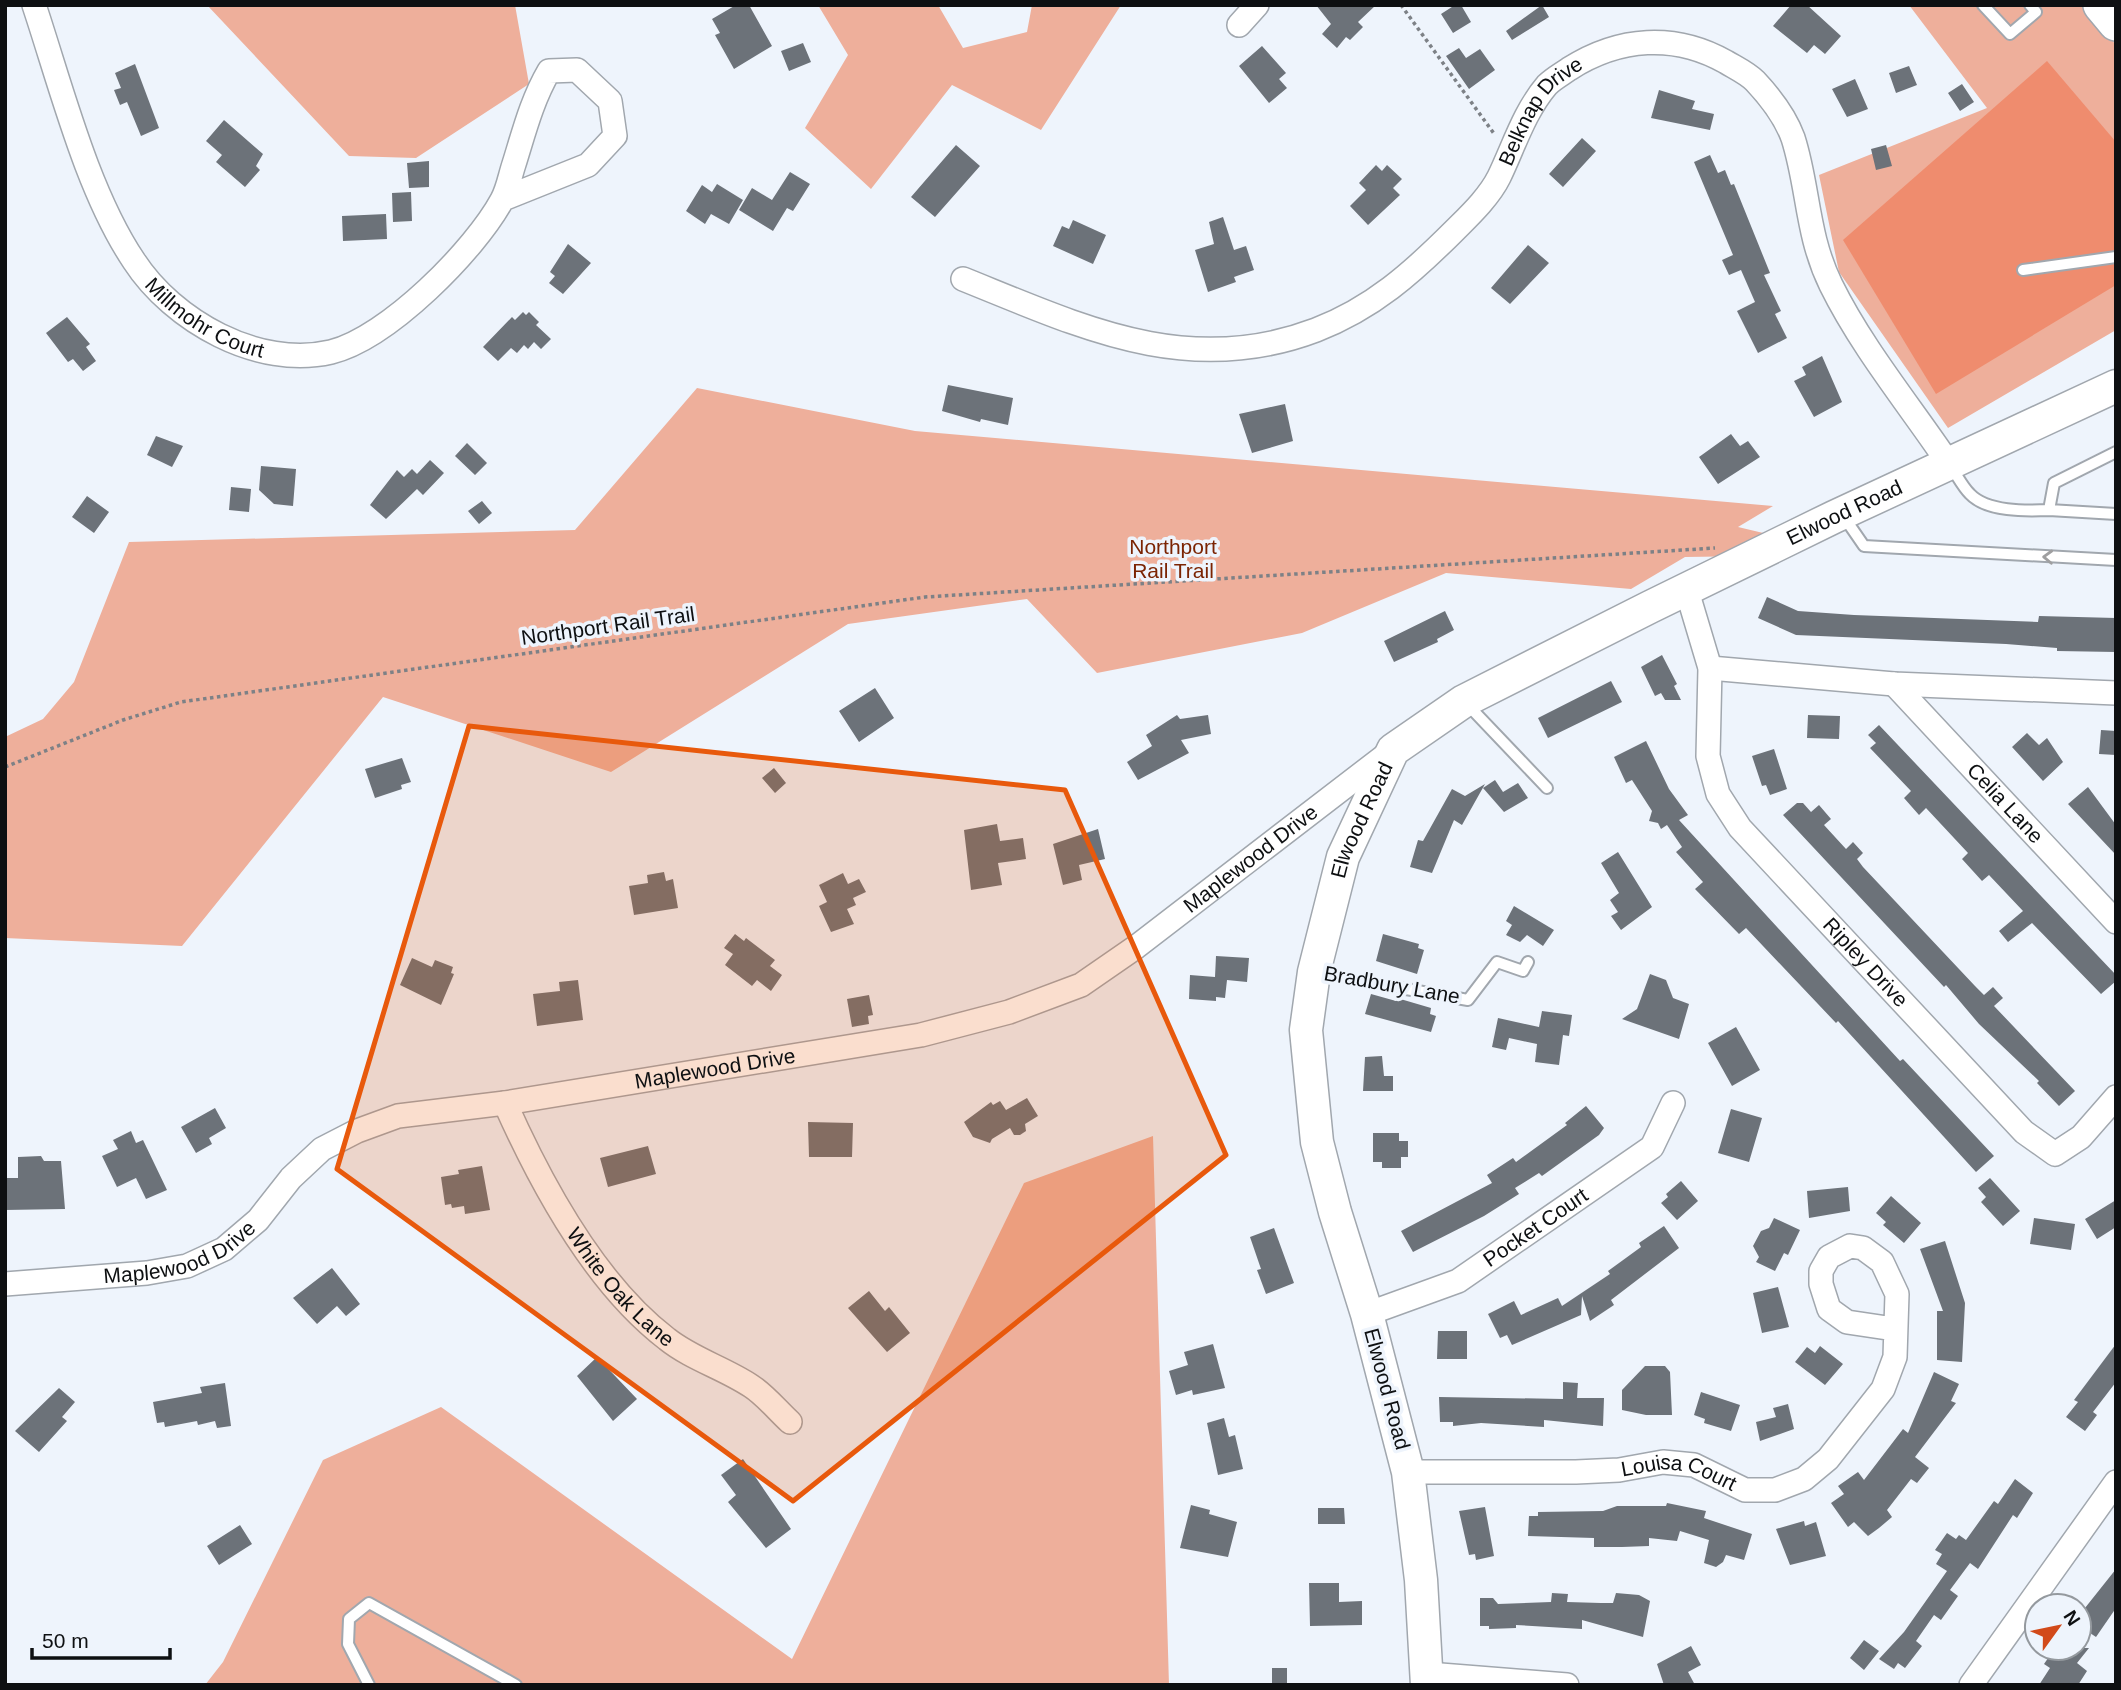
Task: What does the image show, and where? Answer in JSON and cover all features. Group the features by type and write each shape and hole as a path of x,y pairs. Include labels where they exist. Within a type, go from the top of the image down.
{"main road":[{"path":"2101,5 2116,23"},
{"name":"Elwood Road","path":"1427,1679 1421,1580 1408,1472 1367,1314 1335,1212 1317,1142 1306,1030 1314,972 1343,857 1394,750 1464,701 1650,607 1841,513 2116,386"}],"street":[{"name":"Millmohr Court","path":"34,5 105,206 135,263 168,299 199,323 240,345 286,354 331,352 377,330 419,298 475,237 503,199 536,92 549,71 577,70 610,101 615,136 588,165 503,199"},
{"path":"1239,25 1257,5"},
{"name":"Belknap Drive","path":"963,279 1073,324 1138,344 1193,350 1252,346 1313,331 1363,310 1403,281 1470,214 1497,180 1526,117 1548,83 1578,64 1610,49 1644,42 1682,43 1718,58 1751,77 1779,109 1793,139 1817,254 1832,287 1949,464"},
{"name":"Ripley Drive","path":"1687,591 1710,667 1709,755 1718,794 1740,828 2015,1122 2055,1154 2081,1137 2116,1097"},
{"path":"1710,667 1894,684 2116,693"},
{"name":"Celia Lane","path":"1894,684 2116,922"},
{"name":"Maplewood Drive","path":"5,1284 137,1274 187,1266 224,1248 258,1220 291,1178 322,1149 357,1131 398,1116 505,1103 921,1035 1009,1012 1081,985 1136,947 1394,750"},
{"name":"White Oak Lane","path":"505,1103 528,1155 555,1200 601,1271 630,1306 667,1339 751,1386 790,1422"},
{"name":"Pocket Court","path":"1367,1314 1458,1281 1652,1147 1673,1103"},
{"name":"Louisa Court","path":"1408,1472 1576,1472 1619,1470 1663,1462 1694,1465 1745,1490 1774,1490 1804,1479 1828,1459 1883,1389 1895,1357 1894,1329"},
{"path":"1971,1685 2116,1482"},
{"path":"1427,1679 1567,1685"}],"lane":[{"path":"1983,5 2010,34 2036,12 2030,5"},
{"path":"2023,270 2116,257"},
{"path":"2049,510 2054,483 2116,452"},
{"path":"1949,464 1971,496 1991,504 2022,511 2116,514"},
{"path":"1841,513 1864,546 2116,560"},
{"path":"1464,701 1547,788"},
{"name":"Bradbury Lane","path":"1314,972 1468,1000 1497,962 1523,971 1528,962"},
{"path":"369,1685 348,1644 349,1619 369,1603 516,1685"}],"path":[{"path":"1401,5 1508,154"},
{"name":"Northport Rail Trail","path":"5,767 123,720 181,702 925,597 1724,548"}],"highlighted area":[{"path":"469,726 1065,790 1226,1155 793,1501 337,1169"}],"green space":[{"path":"207,5 515,5 529,84 416,158 349,156"},
{"path":"818,5 938,5 963,48 1027,32 1032,5 1121,5 1041,130 952,85 871,189 805,128 848,55"},
{"path":"1909,5 2083,5 2116,45 2116,330 1948,428 1839,272 1819,175 1987,108"},
{"path":"697,388 915,431 1773,506 1738,527 1788,539 1754,556 1685,557 1631,589 1446,573 1302,633 1097,673 1027,599 848,624 611,772 383,697 182,946 5,938 5,737 43,719 74,682 129,542 575,530"},
{"path":"1153,1136 1169,1685 205,1685 223,1662 323,1460 441,1407 792,1659 1024,1183"}],"shaded area":[{"path":"2047,61 2116,142 2116,285 1936,394 1843,240"}],"building":[{"path":"736,5 749,5 772,46 734,69 715,35 720,33 712,19"},
{"path":"1316,5 1376,5 1358,22 1363,27 1350,40 1346,37 1337,48 1322,34 1331,24"},
{"path":"1455,5 1461,5 1471,22 1453,33 1441,14"},
{"path":"1542,5 1549,17 1512,40 1506,31"},
{"path":"1791,5 1807,5 1841,36 1825,54 1814,45 1807,53 1773,26"},
{"path":"803,43 811,62 789,71 781,51"},
{"path":"1262,46 1286,73 1279,79 1287,88 1269,103 1239,66"},
{"path":"1459,48 1466,58 1480,49 1495,70 1469,89 1446,56"},
{"path":"135,64 159,128 141,136 127,102 120,105 114,90 121,88 115,73"},
{"path":"1909,66 1917,85 1896,93 1889,73"},
{"path":"1855,79 1868,109 1847,117 1832,89"},
{"path":"1962,84 1974,102 1960,111 1948,93"},
{"path":"1659,90 1695,101 1692,109 1714,114 1710,130 1651,118"},
{"path":"224,120 263,154 256,166 260,170 245,187 216,162 222,155 206,141"},
{"path":"1582,138 1596,151 1563,187 1549,174"},
{"path":"956,145 980,166 935,217 911,197"},
{"path":"1886,145 1892,166 1876,170 1871,149"},
{"path":"1710,155 1718,173 1725,170 1731,185 1734,184 1770,273 1764,275 1781,311 1775,314 1787,338 1758,353 1737,311 1755,302 1741,270 1729,275 1722,260 1733,255 1694,162"},
{"path":"429,161 429,187 409,188 407,163"},
{"path":"1376,165 1382,171 1387,165 1402,179 1393,188 1400,195 1368,225 1350,206 1366,190 1359,183"},
{"path":"790,172 810,184 793,211 787,208 773,231 739,210 752,188 772,200"},
{"path":"717,184 743,200 729,224 711,214 705,224 686,211 702,185 712,192"},
{"path":"411,192 412,221 393,222 392,193"},
{"path":"386,214 387,239 343,241 342,216"},
{"path":"1223,217 1234,250 1246,246 1254,270 1234,277 1236,282 1208,292 1195,250 1214,244 1209,222"},
{"path":"1073,220 1106,235 1093,264 1053,246 1062,226 1069,229"},
{"path":"568,244 591,263 563,294 549,283 555,276 550,272"},
{"path":"1528,245 1549,263 1510,304 1491,288"},
{"path":"523,312 526,315 529,312 539,322 536,325 551,339 541,349 534,342 528,349 524,345 517,353 511,348 498,361 483,347 512,317 515,320"},
{"path":"67,317 90,344 86,347 96,361 83,371 73,359 68,362 46,333"},
{"path":"1822,356 1842,402 1814,417 1794,381 1806,375 1802,367"},
{"path":"948,385 1013,398 1008,425 981,419 980,422 942,411"},
{"path":"1285,404 1293,441 1252,453 1239,414"},
{"path":"1731,434 1740,446 1748,441 1760,457 1718,484 1699,457"},
{"path":"156,436 183,446 172,467 147,455"},
{"path":"467,443 487,463 475,475 455,456"},
{"path":"430,460 444,473 423,495 417,489 386,519 370,505 397,470 404,477 412,469 417,474"},
{"path":"261,466 296,469 293,506 274,504 259,490"},
{"path":"231,487 251,489 249,512 229,510"},
{"path":"87,496 109,512 94,533 72,517"},
{"path":"482,501 492,513 479,524 468,511"},
{"path":"1767,597 1798,611 1854,615 2038,622 2039,616 2116,618 2116,652 2057,651 2057,648 2006,644 1796,635 1758,618"},
{"path":"1445,611 1454,630 1437,639 1438,642 1394,662 1384,641"},
{"path":"1662,655 1677,684 1674,686 1681,700 1665,700 1661,693 1655,696 1641,667"},
{"path":"1611,681 1622,702 1548,738 1538,718"},
{"path":"875,688 894,718 859,742 839,711"},
{"path":"1177,715 1180,719 1208,715 1211,734 1181,740 1189,753 1138,780 1127,762 1152,746 1146,735"},
{"path":"1808,715 1840,716 1839,739 1807,738"},
{"path":"1879,725 2116,975 2116,981 2101,994 2032,923 2008,942 1999,931 2023,911 1989,875 1982,881 1962,859 1968,853 1926,808 1919,815 1904,798 1911,791 1870,748 1876,743 1868,735"},
{"path":"2101,730 2116,731 2116,755 2099,754"},
{"path":"2027,733 2039,745 2047,738 2063,762 2043,781 2012,747"},
{"path":"1646,741 1669,789 1688,815 1679,820 1900,1061 1903,1059 1994,1156 1976,1172 1838,1021 1836,1023 1746,928 1739,934 1695,889 1703,882 1676,852 1682,847 1667,825 1661,829 1658,823 1649,821 1652,811 1632,780 1626,783 1614,757"},
{"path":"1774,749 1787,789 1770,795 1766,785 1762,786 1752,756"},
{"path":"402,758 411,782 401,785 402,789 375,798 365,769"},
{"path":"774,768 786,783 775,793 762,778"},
{"path":"1495,780 1503,792 1518,783 1528,798 1504,812 1483,788"},
{"path":"1485,784 1462,825 1454,820 1432,873 1410,867 1418,840 1423,841 1452,789 1465,796"},
{"path":"2088,787 2116,825 2116,855 2068,804"},
{"path":"1797,803 1803,803 1811,812 1819,805 1831,819 1824,825 1846,849 1853,842 1863,853 1857,859 1863,867 1975,986 1984,995 1993,987 2003,998 1994,1006 2075,1091 2059,1106 2037,1083 2039,1081 1979,1024 1946,985 1944,987 1783,815"},
{"path":"997,824 1000,841 1023,838 1026,859 998,863 1002,885 971,890 964,830"},
{"path":"1098,829 1105,859 1079,865 1082,880 1063,885 1053,844"},
{"path":"1618,852 1652,907 1621,930 1611,916 1618,912 1610,900 1619,893 1601,863"},
{"path":"664,872 666,881 673,879 678,908 634,915 629,886 648,883 647,875"},
{"path":"843,873 848,884 859,879 866,892 853,898 856,905 847,909 854,924 831,932 819,906 827,902 819,885"},
{"path":"1514,906 1554,930 1543,946 1527,935 1520,942 1506,935 1512,925 1506,921"},
{"path":"735,934 744,941 746,938 775,960 770,966 782,975 771,991 757,980 752,986 725,965 733,954 724,948"},
{"path":"1383,934 1419,944 1418,948 1424,950 1417,974 1376,961"},
{"path":"1216,956 1249,958 1247,982 1227,980 1225,998 1216,997 1216,1001 1189,999 1190,975 1215,977"},
{"path":"412,958 432,967 435,960 453,967 451,973 454,974 441,1005 400,985"},
{"path":"1650,974 1666,980 1673,998 1689,1004 1679,1039 1622,1019 1637,1009"},
{"path":"578,980 583,1020 537,1026 533,994 560,991 559,982"},
{"path":"1371,994 1431,1008 1430,1014 1436,1016 1431,1032 1365,1014"},
{"path":"869,995 873,1015 868,1016 869,1024 852,1027 847,999"},
{"path":"1542,1011 1572,1015 1569,1036 1563,1035 1559,1065 1535,1062 1537,1044 1509,1038 1506,1050 1492,1047 1498,1018 1539,1027"},
{"path":"1736,1027 1760,1070 1732,1086 1708,1043"},
{"path":"1382,1056 1384,1076 1393,1076 1393,1091 1363,1091 1365,1057"},
{"path":"1027,1098 1038,1116 1025,1124 1026,1131 1020,1135 1014,1135 1010,1128 990,1143 973,1137 964,1122 991,1102 993,1105 1000,1101 1006,1110"},
{"path":"1586,1106 1604,1128 1599,1135 1542,1176 1539,1173 1515,1188 1519,1194 1484,1216 1413,1252 1401,1231 1492,1183 1487,1175 1513,1158 1516,1162 1567,1125 1565,1123"},
{"path":"215,1108 226,1128 209,1138 212,1144 196,1153 181,1127"},
{"path":"1731,1109 1762,1118 1749,1162 1718,1153"},
{"path":"808,1122 853,1123 852,1157 809,1157"},
{"path":"131,1131 136,1143 143,1140 167,1190 146,1199 136,1178 117,1187 102,1156 118,1149 113,1140"},
{"path":"1373,1133 1399,1133 1399,1141 1408,1141 1408,1157 1401,1157 1401,1168 1382,1168 1382,1162 1373,1162"},
{"path":"648,1146 656,1174 608,1187 600,1158"},
{"path":"41,1156 44,1161 61,1161 65,1209 5,1210 5,1178 18,1178 18,1157"},
{"path":"482,1166 490,1210 465,1214 464,1206 452,1208 451,1204 445,1205 441,1177 459,1174 458,1170"},
{"path":"1990,1178 2020,1211 2003,1226 1981,1202 1986,1197 1978,1188"},
{"path":"1681,1181 1698,1201 1677,1220 1661,1203 1668,1197 1666,1194"},
{"path":"1848,1187 1850,1211 1809,1218 1807,1191"},
{"path":"1891,1196 1921,1223 1904,1243 1883,1225 1886,1222 1876,1213"},
{"path":"2116,1200 2116,1227 2097,1239 2085,1219"},
{"path":"1774,1218 1800,1230 1788,1255 1784,1253 1775,1271 1756,1262 1759,1257 1753,1246 1761,1231 1769,1228"},
{"path":"2034,1218 2075,1224 2071,1250 2030,1244"},
{"path":"1664,1226 1679,1248 1611,1300 1614,1305 1590,1321 1582,1296 1581,1315 1512,1345 1507,1335 1500,1338 1488,1314 1514,1301 1521,1315 1558,1298 1562,1306 1610,1274 1608,1271 1641,1247 1639,1243"},
{"path":"1274,1228 1294,1283 1266,1294 1257,1270 1261,1269 1250,1237"},
{"path":"1945,1241 1965,1303 1962,1362 1937,1360 1937,1311 1943,1311 1920,1249"},
{"path":"332,1268 360,1304 346,1316 337,1306 317,1324 293,1298"},
{"path":"1778,1287 1789,1327 1762,1333 1753,1293"},
{"path":"869,1291 885,1311 889,1307 910,1333 887,1352 848,1308"},
{"path":"1438,1331 1467,1331 1467,1359 1437,1359"},
{"path":"1213,1344 1225,1388 1193,1395 1192,1390 1176,1395 1169,1371 1188,1365 1184,1352"},
{"path":"2116,1344 2116,1382 2093,1412 2097,1415 2085,1431 2066,1417 2078,1402 2074,1400"},
{"path":"1820,1346 1843,1364 1825,1385 1795,1362 1807,1347 1815,1353"},
{"path":"597,1357 637,1399 613,1421 577,1376"},
{"path":"1645,1366 1665,1366 1670,1372 1672,1415 1646,1415 1622,1410 1622,1390"},
{"path":"1934,1372 1959,1384 1951,1401 1956,1403 1915,1457 1929,1468 1917,1483 1911,1479 1887,1510 1892,1517 1879,1528 1868,1536 1854,1522 1848,1527 1831,1503 1844,1494 1838,1486 1858,1472 1864,1480 1903,1429 1908,1433"},
{"path":"1563,1382 1578,1383 1577,1398 1604,1398 1603,1426 1544,1420 1544,1427 1481,1423 1453,1426 1453,1422 1440,1422 1439,1397 1563,1399"},
{"path":"225,1383 231,1426 217,1428 215,1421 198,1425 197,1421 165,1427 164,1422 157,1423 153,1402 202,1393 200,1387"},
{"path":"59,1388 75,1402 62,1417 67,1421 39,1452 15,1431"},
{"path":"1701,1392 1740,1405 1731,1431 1704,1423 1705,1419 1694,1415"},
{"path":"1788,1404 1794,1429 1760,1441 1756,1422 1776,1417 1773,1408"},
{"path":"1224,1418 1229,1437 1235,1435 1243,1469 1218,1475 1207,1423"},
{"path":"743,1459 791,1529 766,1548 728,1502 736,1495 721,1475"},
{"path":"2015,1479 2033,1493 2017,1518 2013,1515 1978,1569 1970,1563 1950,1590 1958,1596 1941,1620 1934,1615 1916,1641 1922,1646 1905,1668 1898,1663 1894,1669 1879,1659 1904,1632 1947,1571 1936,1564 1942,1554 1935,1550 1947,1533 1956,1539 1959,1535 1966,1540 1994,1501 1998,1504"},
{"path":"1667,1503 1706,1511 1704,1518 1752,1534 1744,1560 1726,1555 1723,1562 1716,1567 1704,1563 1709,1540 1680,1531 1677,1541 1649,1538 1649,1546 1622,1547 1594,1547 1594,1538 1528,1536 1529,1516 1538,1516 1538,1512 1603,1511 1617,1506 1666,1506"},
{"path":"1191,1505 1210,1510 1209,1514 1237,1522 1228,1557 1180,1548"},
{"path":"1485,1507 1494,1556 1476,1560 1475,1554 1469,1555 1459,1511"},
{"path":"1318,1508 1344,1508 1345,1524 1318,1524"},
{"path":"1804,1521 1805,1526 1816,1522 1826,1556 1790,1565 1776,1529"},
{"path":"240,1525 252,1544 219,1565 207,1546"},
{"path":"2116,1569 2116,1608 2096,1637 2093,1635 2093,1598"},
{"path":"1309,1583 1339,1583 1339,1602 1362,1601 1362,1625 1310,1626"},
{"path":"1552,1593 1568,1594 1567,1602 1601,1603 1613,1603 1616,1593 1639,1595 1650,1601 1643,1637 1582,1620 1582,1629 1516,1625 1516,1628 1489,1629 1489,1626 1480,1626 1480,1598 1493,1598 1498,1604 1551,1602"},
{"path":"1864,1640 1879,1651 1864,1670 1850,1658"},
{"path":"1691,1646 1701,1665 1688,1672 1695,1685 1664,1685 1657,1664"},
{"path":"2078,1662 2087,1671 2078,1685 2039,1685 2050,1668 2044,1664"},
{"path":"1272,1668 1287,1668 1287,1685 1272,1685"}]}
